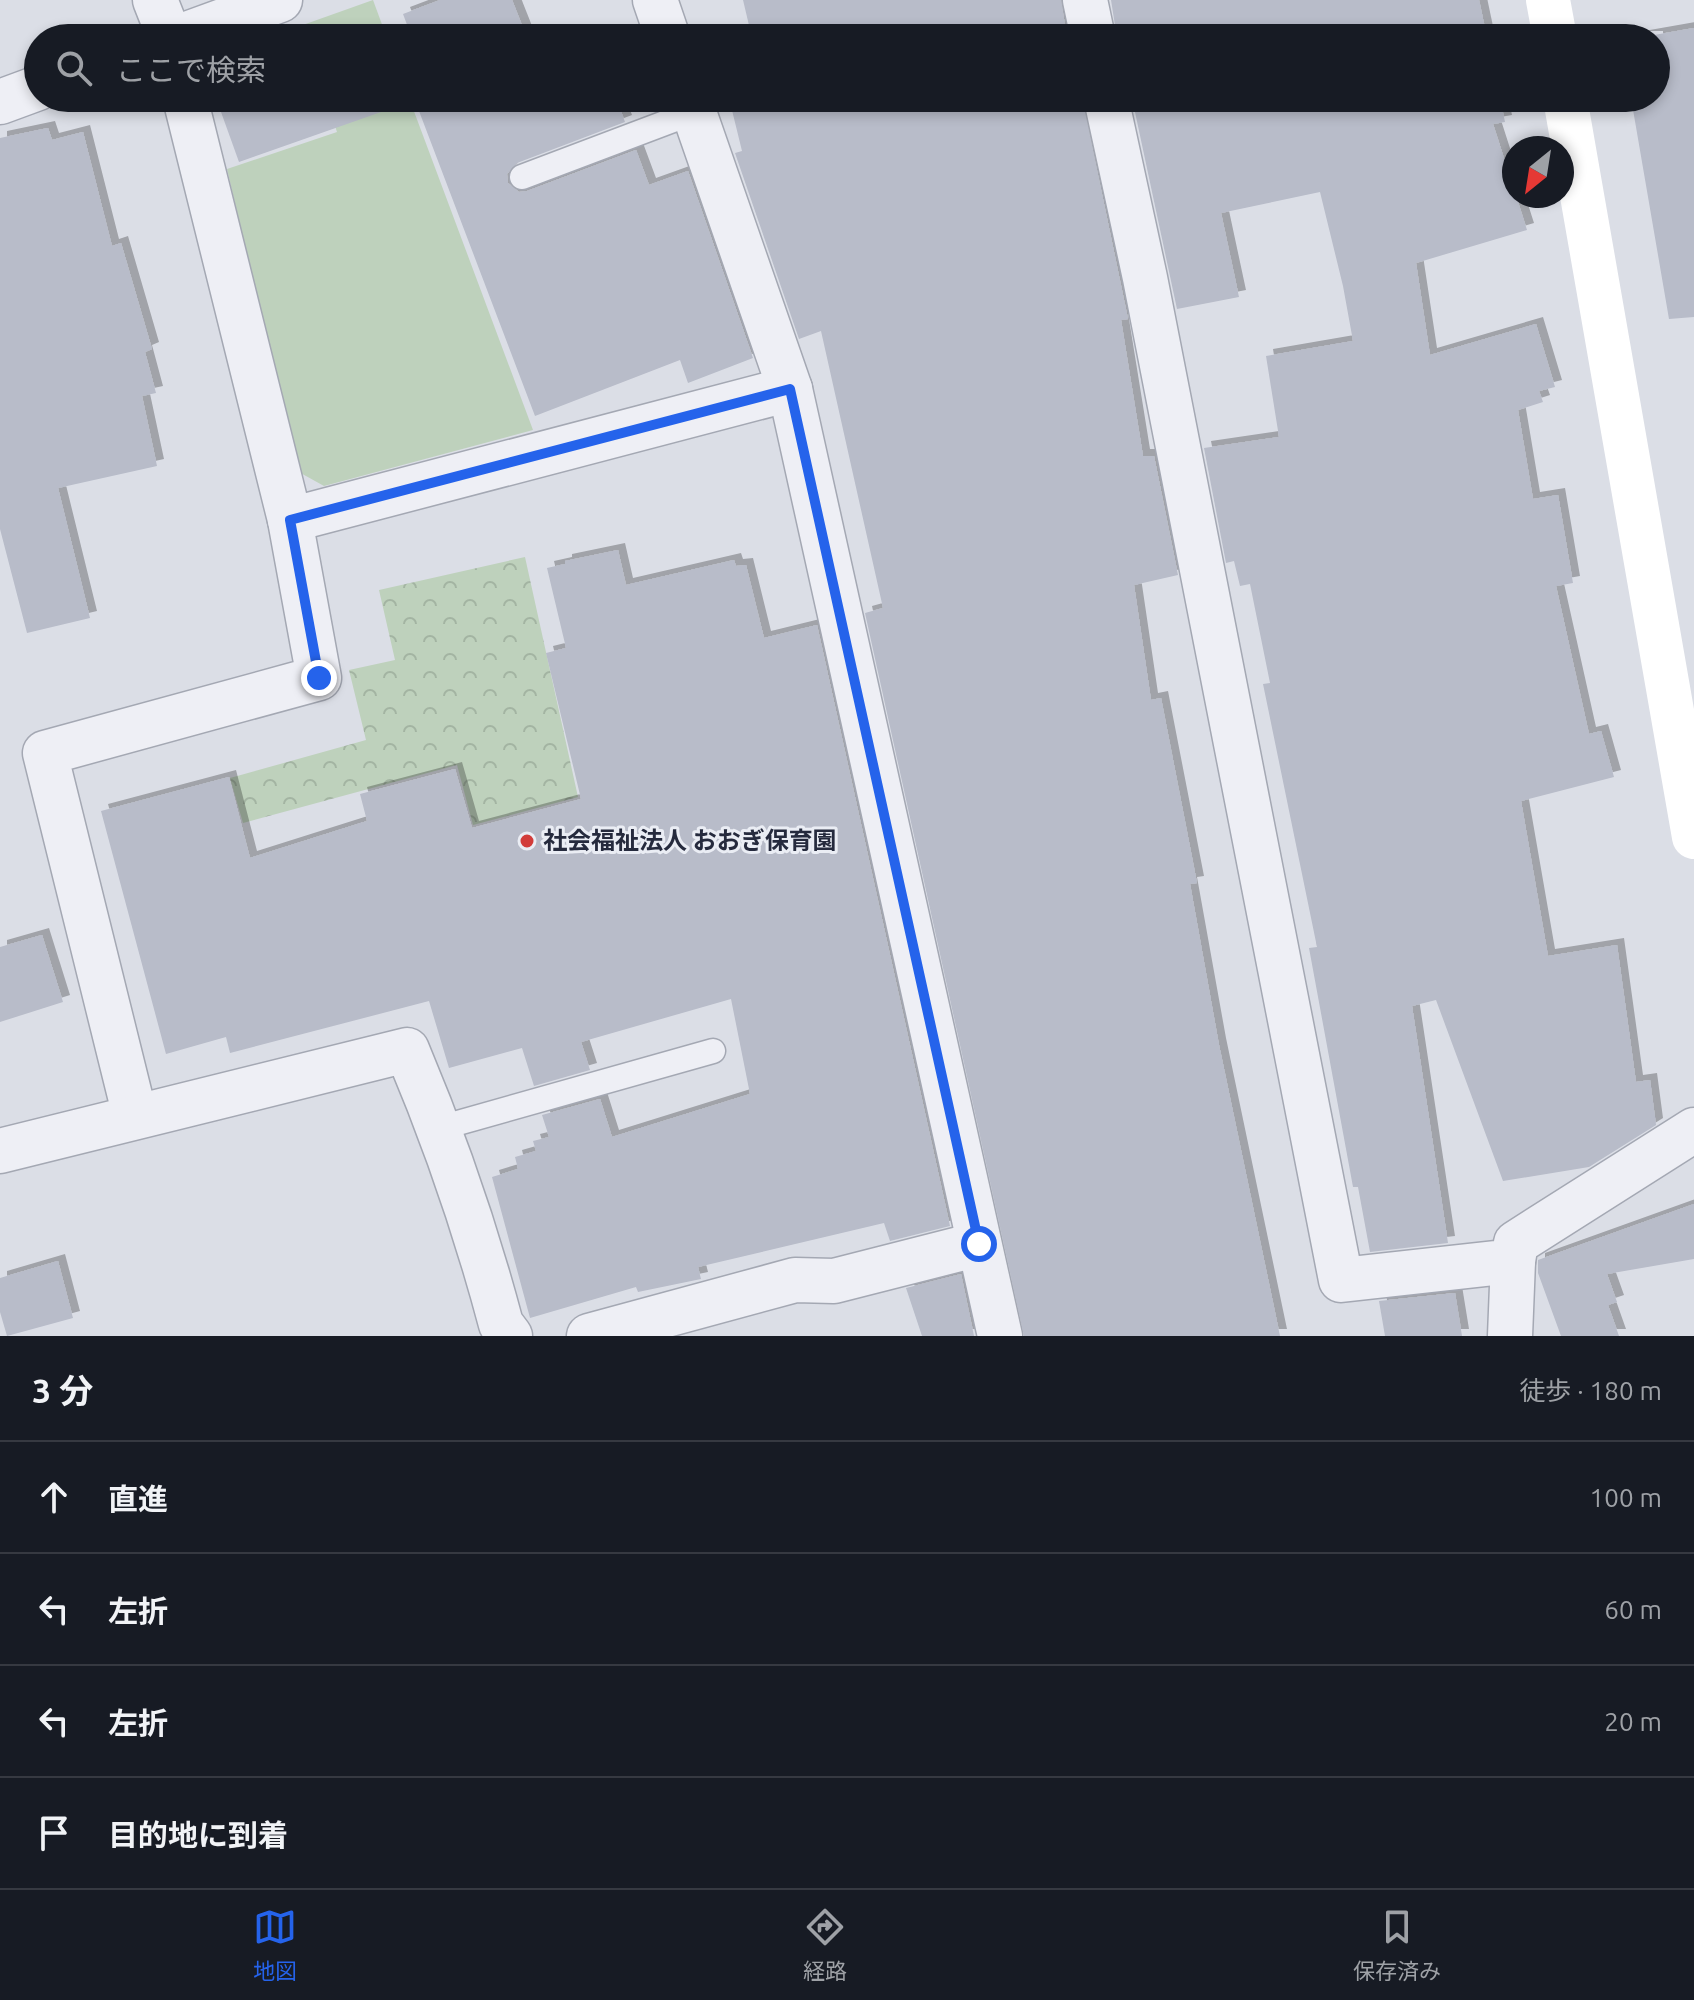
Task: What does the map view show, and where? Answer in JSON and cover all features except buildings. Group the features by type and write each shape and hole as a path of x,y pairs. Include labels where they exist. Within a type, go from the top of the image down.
{"street":[{"path":"155,0 166,24"},
{"path":"212,24 280,0"},
{"path":"655,0 663,24"},
{"path":"1085,0 1090,24"},
{"path":"1548,0 1552,24"},
{"path":"0,102 24,93"},
{"path":"135,1116 45,753 319,678 290,520 188,112"},
{"path":"693,112 790,389 1000,1336"},
{"path":"1109,112 1145,278 1341,1280 1513,1261"},
{"path":"1567,112 1694,837"},
{"path":"290,520 790,389"},
{"path":"0,1151 407,1050 440,1128 477,1235 501,1324 510,1336"},
{"path":"1510,1336 1516,1243 1694,1130"},
{"path":"589,1336 795,1280 834,1281 979,1244"}],"lane":[{"path":"522,177 675,112"},
{"path":"440,1128 713,1051"}],"green space":[{"path":"373,0 382,24 306,24"},
{"path":"331,112 414,112 533,430 324,486 297,471 227,169 337,132"},
{"path":"525,557 578,797 473,825 457,765 243,823 230,778 366,740 349,670 395,660 379,590"}],"place":[{"name":"社会福祉法人 おおぎ保育園","path":"527,841"}],"route":[{"path":"319,678 290,520 790,389 979,1244"}]}
